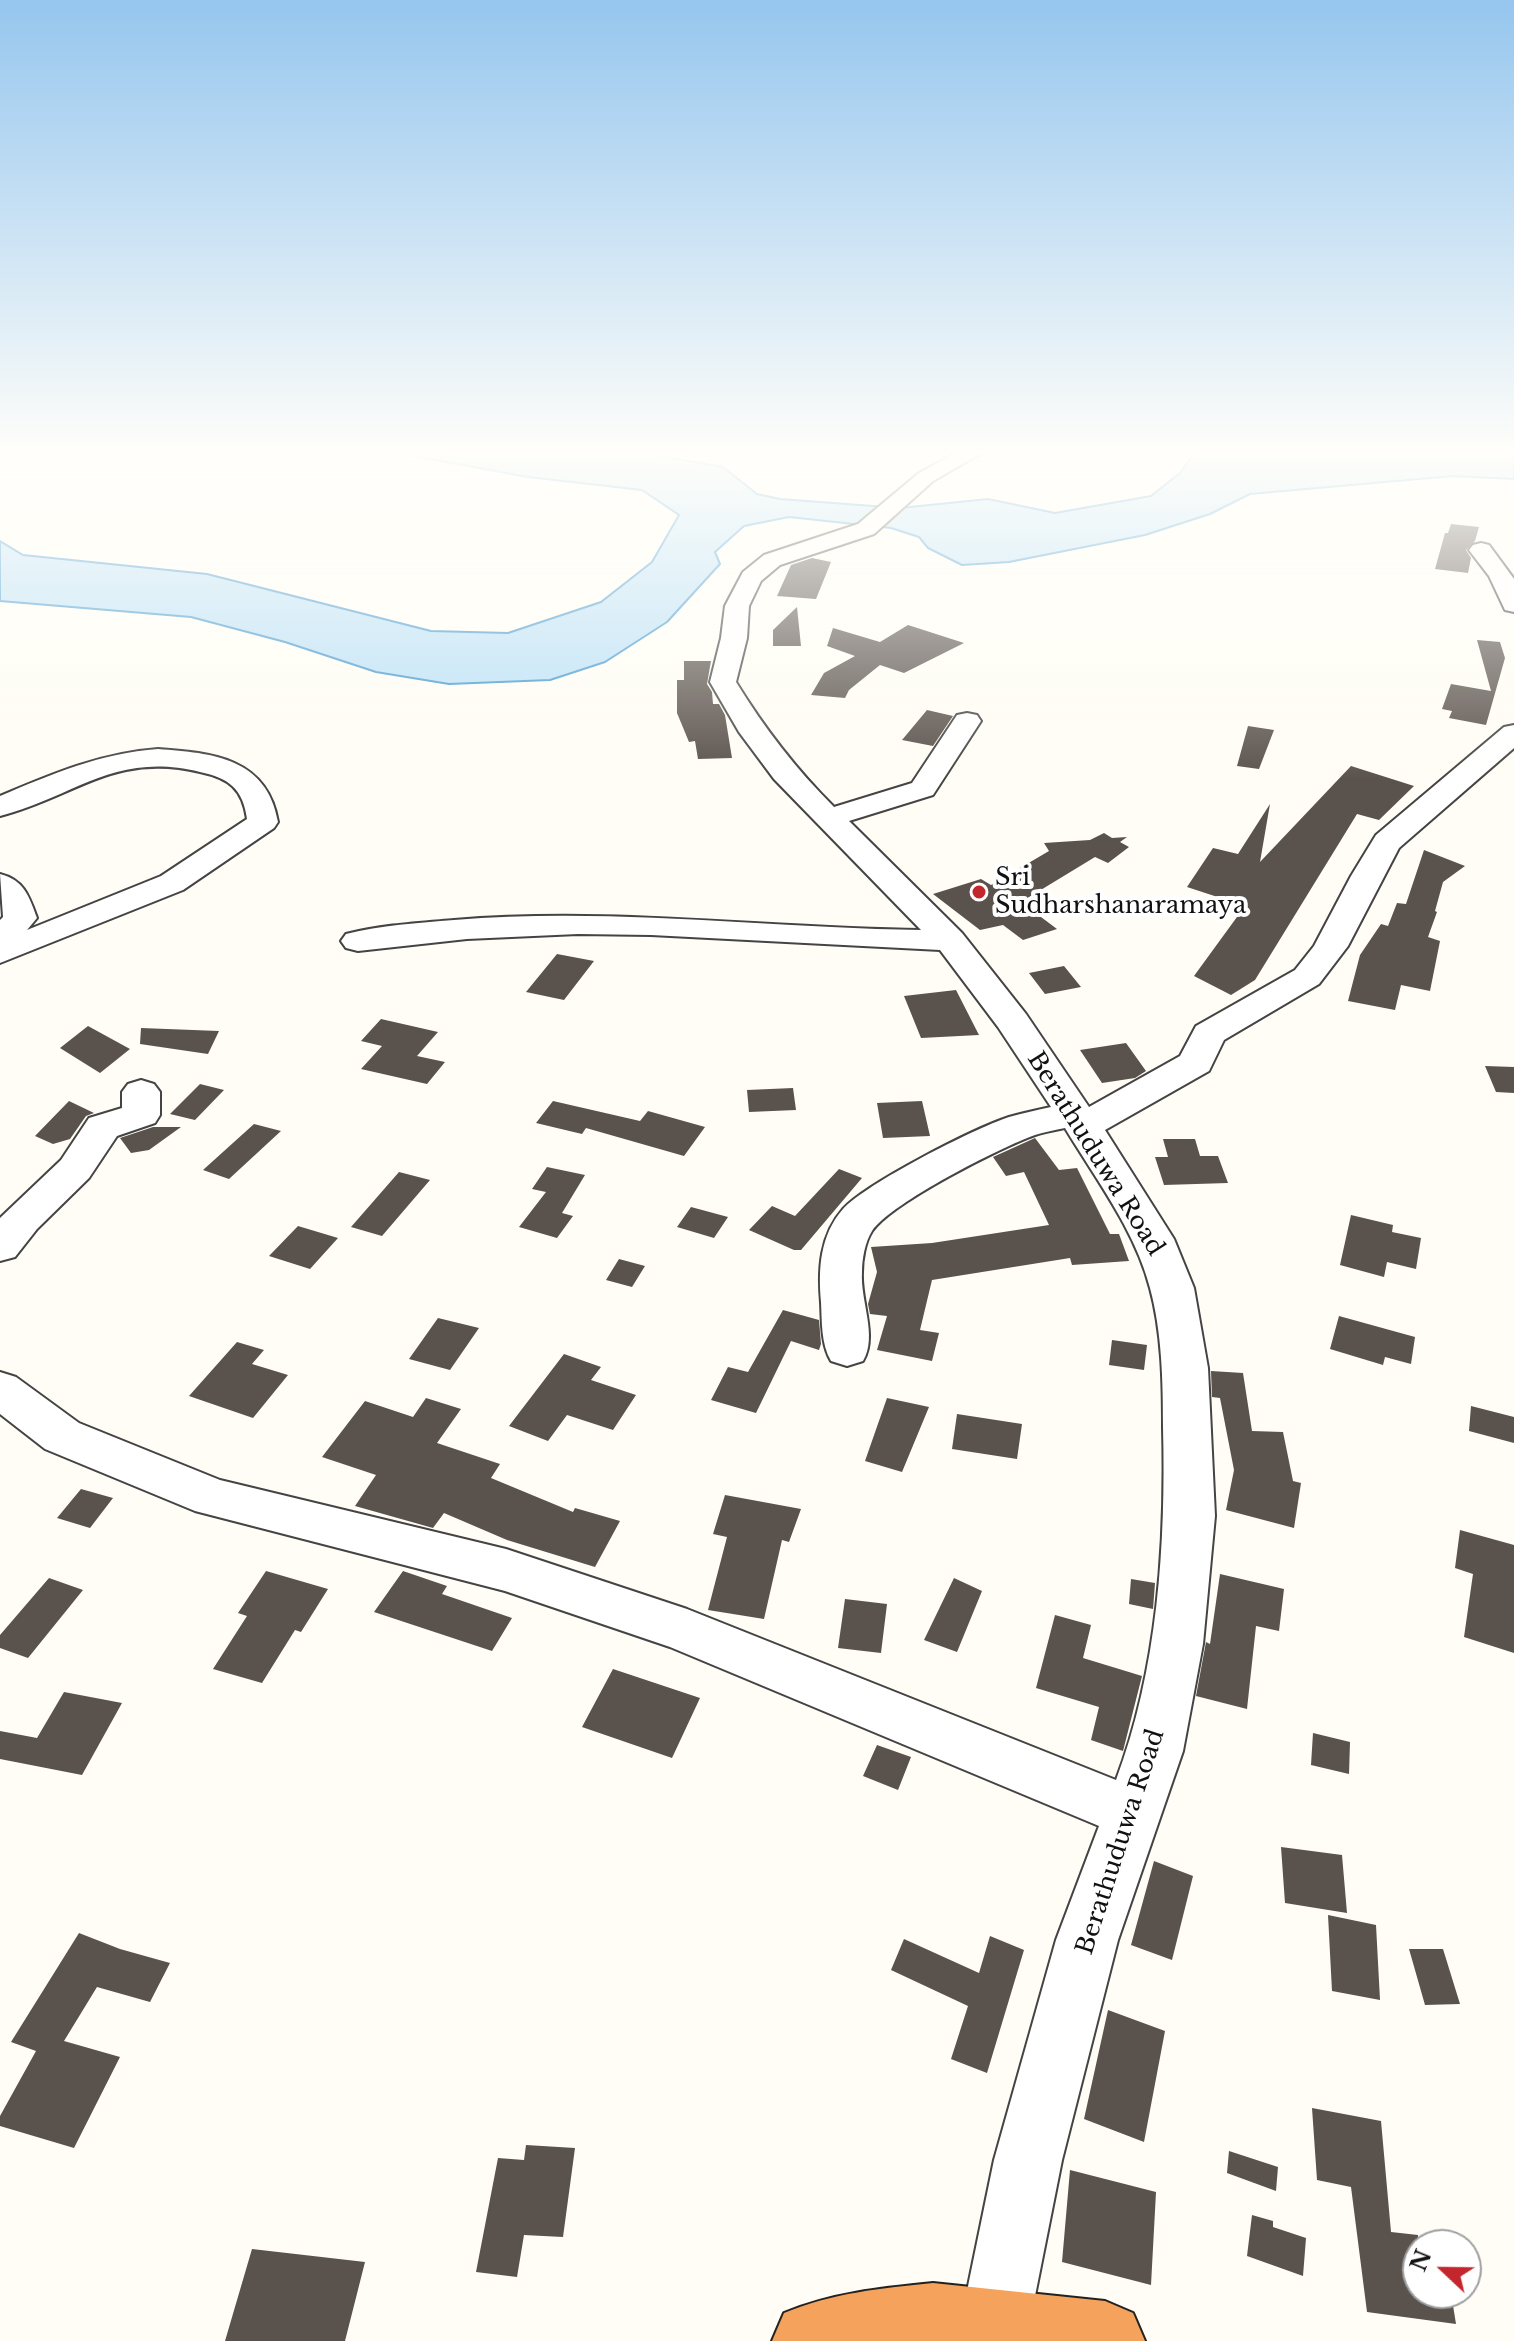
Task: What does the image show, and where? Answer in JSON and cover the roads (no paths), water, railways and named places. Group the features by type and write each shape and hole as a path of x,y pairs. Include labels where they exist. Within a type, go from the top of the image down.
{"highway":[{"path":"812,2341 872,2329 933,2322 1105,2341"}],"street":[{"name":"Berathuduwa Road","path":"770,561 751,577 737,606 734,638 723,682 753,732 784,773 832,817 950,940 1013,1022 1153,1239 1172,1288 1185,1368 1190,1516 1177,1644 1155,1751 1087,1940 1035,2131 995,2330"},
{"path":"1490,561 1500,575 1514,605"},
{"path":"832,817 923,789 967,721"},
{"path":"847,1350 840,1273 846,1240 858,1219 887,1195 987,1142 1022,1126 1078,1120 1196,1063 1209,1034 1307,977 1319,965 1349,913 1372,862 1387,842 1514,733"},
{"path":"0,807 104,764 153,755 197,761 242,775 259,796 263,822 172,883 0,953"},
{"path":"0,884 11,892 20,918 0,940"},
{"path":"358,941 468,927 646,925 950,940"},
{"path":"0,1247 22,1219 75,1169 103,1127 141,1115 141,1092"},
{"path":"0,1389 62,1436 212,1497 506,1570 672,1626 1132,1813"}],"water":[{"path":"0,561 83,561 207,574 431,631 508,633 601,602 652,562 719,561 720,564 667,622 605,662 550,680 449,684 376,672 285,642 191,617 0,601"},
{"path":"954,561 1013,561 1009,562 962,565"}],"place":[{"name":"Sri Sudharshanaramaya","path":"979,892"}]}
